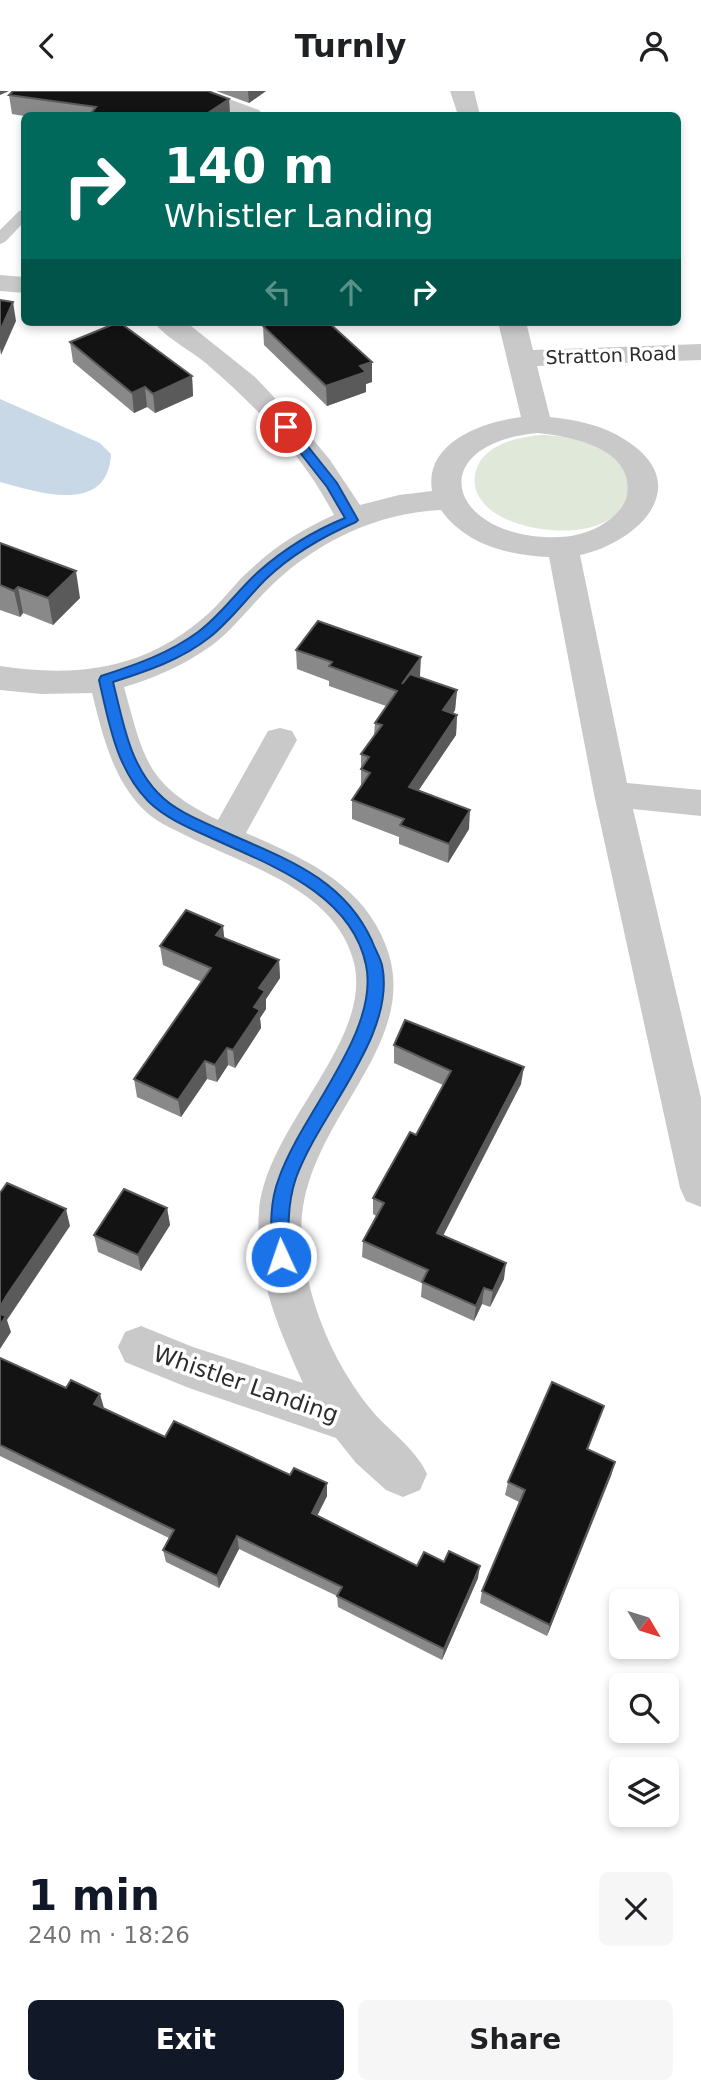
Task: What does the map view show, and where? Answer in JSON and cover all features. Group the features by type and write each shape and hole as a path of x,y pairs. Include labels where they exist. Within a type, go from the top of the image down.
{"street":[{"path":"187,91 243,112"},
{"path":"463,91 467,112"},
{"path":"0,283 21,285"},
{"path":"174,326 202,344 275,414 333,486 352,520"},
{"path":"513,326 537,424"},
{"name":"Stratton Road","path":"521,359 701,352"},
{"path":"537,424 568,427 589,433 623,451 639,470 644,490 638,510 622,528 596,541 563,547 533,547 504,541 479,530 460,514 450,501 446,486 447,471 458,453 478,438 505,428 537,424"},
{"path":"0,678 54,684 106,680 163,660 204,635 262,576 288,555 326,531 399,503 450,501"},
{"path":"563,547 612,794 701,1188"},
{"name":"Whistler Landing","path":"106,680 122,746 134,773 155,799 186,820 281,863 326,891 355,921 374,964 376,997 373,1013 286,1179 279,1216 281,1257 292,1301 331,1391 373,1447 403,1474"},
{"path":"225,839 280,740"},
{"path":"612,794 701,803"},
{"name":"Whistler Landing","path":"141,1347 189,1367 351,1421"}],"lane":[{"path":"0,239 21,217"}],"shaded area":[{"path":"542,435 596,445 618,460 625,470 628,491 627,498 618,512 604,522 568,531 529,527 512,522 488,508 475,488 478,465 491,450 501,445"}],"water":[{"path":"0,399 100,443 111,454 107,473 98,486 84,493 68,495 33,491 0,482"}],"building":[{"path":"13,91 208,91 229,99 210,112 92,112 96,107 9,95"},
{"path":"0,300 13,302 0,331"},
{"path":"109,326 124,326 192,376 153,394 145,387 132,393 70,342"},
{"path":"263,326 332,326 372,362 360,366 366,372 326,386"},
{"path":"0,543 76,571 48,598 18,587 14,591 0,585"},
{"path":"318,621 421,657 402,684 410,674 457,690 443,710 457,715 409,787 470,810 449,844 400,825 404,819 352,800 370,773 361,769 369,757 361,754 382,725 375,723 397,691 329,666 332,662 296,650"},
{"path":"186,910 223,926 216,935 279,960 259,988 265,991 254,1007 260,1010 233,1050 227,1048 215,1065 205,1061 178,1100 134,1079 211,968 160,946"},
{"path":"405,1020 524,1067 437,1233 506,1263 493,1291 484,1288 476,1306 422,1282 428,1270 363,1241 384,1203 373,1198 410,1132 416,1135 451,1071 394,1045"},
{"path":"7,1183 66,1209 0,1307 0,1193"},
{"path":"124,1189 167,1208 138,1255 94,1235"},
{"path":"0,1314 6,1316 0,1325"},
{"path":"0,1358 66,1388 71,1380 100,1394 94,1404 165,1437 174,1421 290,1475 294,1468 327,1483 312,1513 417,1566 424,1552 444,1562 449,1551 480,1566 444,1649 337,1596 342,1587 237,1536 217,1576 163,1550 174,1530 0,1445"},
{"path":"552,1382 604,1406 587,1449 615,1462 550,1625 482,1591 525,1490 508,1482"}],"route":[{"path":"281,1257 279,1216 286,1179 373,1013 376,997 374,964 355,921 338,901 313,881 281,863 186,820 155,799 134,773 122,746 106,680 150,666 204,635 262,576 288,555 326,531 352,520 343,500 286,427"}]}
